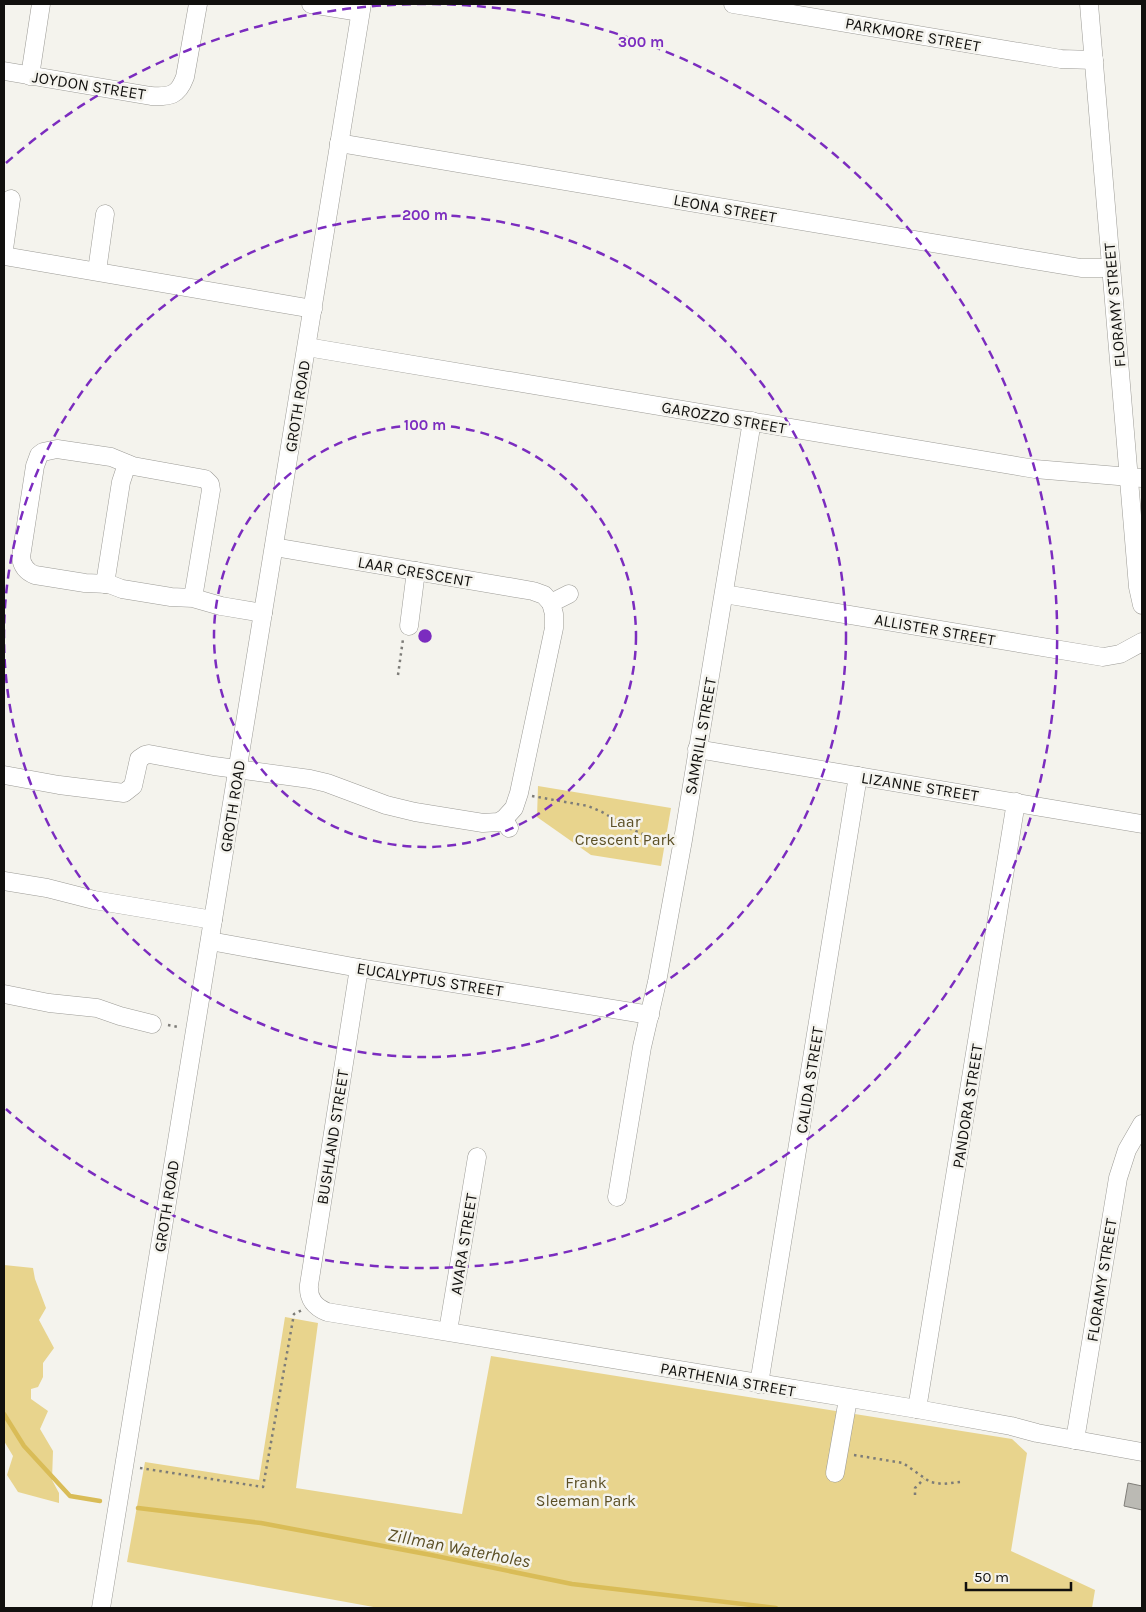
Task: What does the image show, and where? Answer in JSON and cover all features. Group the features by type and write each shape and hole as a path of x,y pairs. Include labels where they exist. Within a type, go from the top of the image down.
{"street":[{"path":"30,76 41,4"},
{"name":"JOYDON STREET","path":"4,71 151,96 174,94 180,88 185,77 198,4"},
{"path":"311,4 361,8"},
{"name":"PARKMORE STREET","path":"734,4 817,11 1061,59 1094,60"},
{"name":"FLORAMY STREET","path":"1089,4 1111,268 1136,478 1138,587 1142,605"},
{"name":"GROTH ROAD","path":"101,1608 361,8"},
{"name":"LEONA STREET","path":"339,143 1080,268 1111,268"},
{"path":"4,249 11,199"},
{"path":"97,271 106,214"},
{"path":"4,256 313,309"},
{"name":"GAROZZO STREET","path":"307,346 1035,469 1136,478"},
{"name":"SAMRILL STREET","path":"618,1197 642,1047 650,1015 683,840 752,421"},
{"path":"193,598 211,490 210,484 205,479 126,464 111,457 57,449 43,452 36,466 21,557 23,566 28,572 36,575 85,583 105,584 142,592 193,598 221,606 263,613"},
{"path":"105,584 121,482 126,464"},
{"name":"LAAR CRESCENT","path":"274,547 533,591 544,595 551,603"},
{"path":"408,626 416,571"},
{"path":"4,774 59,785 124,793 133,786 138,762 145,755 310,779 386,805 415,812 482,823 507,823 519,793 554,628 554,614 551,603 569,594"},
{"name":"ALLISTER STREET","path":"724,594 1103,658 1120,654 1142,642"},
{"name":"LIZANNE STREET","path":"698,749 1142,824"},
{"name":"CALIDA STREET","path":"759,1384 858,776"},
{"name":"PANDORA STREET","path":"918,1409 1016,802"},
{"path":"4,881 47,888 94,900 213,920"},
{"name":"EUCALYPTUS STREET","path":"210,941 359,968 650,1015"},
{"name":"BUSHLAND STREET","path":"314,1305 309,1295 309,1285 359,968"},
{"path":"4,994 97,1008 152,1024"},
{"name":"FLORAMY STREET","path":"1075,1440 1118,1178 1127,1150 1142,1124"},
{"name":"AVARA STREET","path":"448,1332 477,1157"},
{"name":"PARTHENIA STREET","path":"314,1305 327,1312 918,1409 1142,1452"},
{"path":"835,1473 848,1399"}],"path":[{"path":"398,675 402,641 408,626"},
{"path":"519,793 588,806 645,835 683,840"},
{"path":"140,1468 263,1487 294,1314 314,1305"},
{"path":"840,1447 851,1455 903,1463 930,1482 943,1484 960,1482"},
{"path":"914,1495 915,1488 924,1479"}],"green space":[{"name":"Laar Crescent Park","path":"538,786 671,808 661,866 591,855 537,817"},
{"path":"4,1265 33,1268 46,1308 39,1320 54,1348 43,1363 43,1377 38,1387 31,1389 31,1399 48,1411 40,1429 53,1451 52,1480 59,1493 59,1503 18,1492 7,1475 13,1456 4,1441"},
{"name":"Frank Sleeman Park","path":"285,1317 318,1323 296,1488 462,1514 491,1356 1012,1439 1027,1453 1011,1551 1095,1590 1092,1608 379,1608 127,1562 145,1462 259,1480"}],"building":[{"path":"1128,1483 1142,1486 1142,1510 1124,1506"}],"waterway":[{"name":"Zillman Waterholes","path":"4,1414 24,1446 70,1496 100,1501"},
{"name":"Zillman Waterholes","path":"138,1508 261,1523 572,1584 776,1608"}]}
